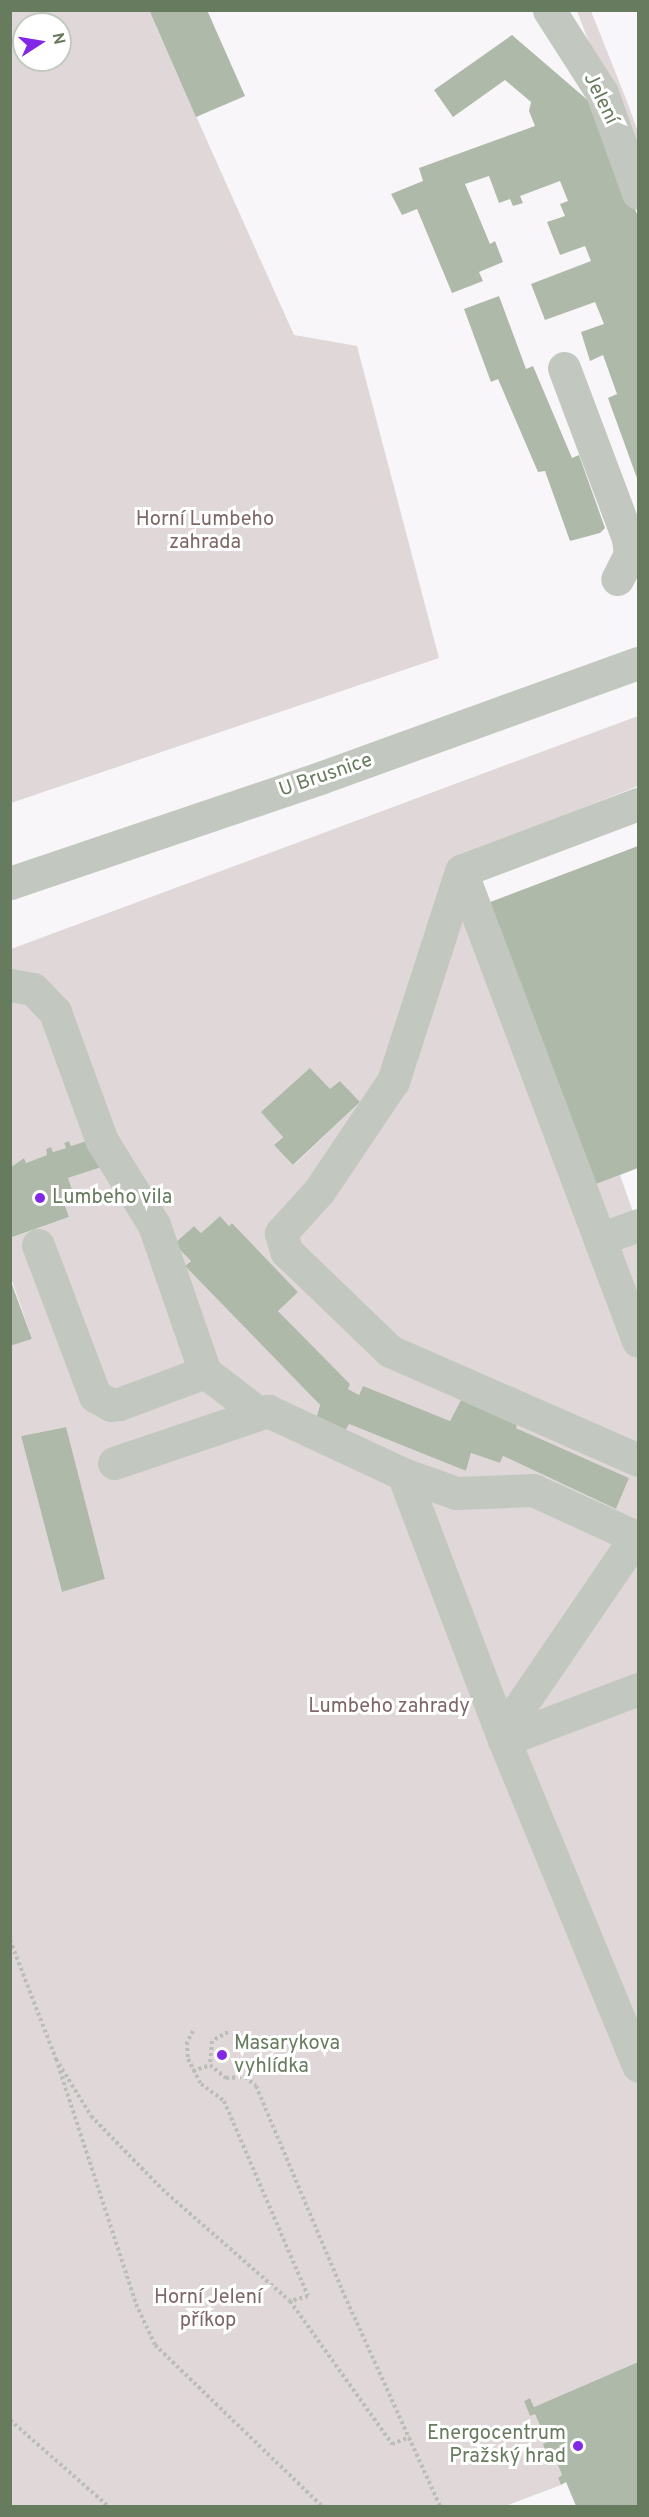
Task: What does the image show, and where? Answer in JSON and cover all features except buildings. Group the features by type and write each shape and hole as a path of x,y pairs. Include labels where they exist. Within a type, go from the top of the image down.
{"street":[{"name":"Jelení","path":"549,10 602,93 639,193"},
{"path":"564,368 628,538 630,554 617,579"},
{"name":"U Brusnice","path":"10,883 320,778 639,663"},
{"path":"461,871 639,804"},
{"path":"461,871 639,1341"},
{"path":"461,871 393,1081 319,1191 285,1226 282,1243 390,1351 639,1460"},
{"path":"10,985 33,989 55,1012 102,1141 154,1225 205,1372 257,1412"},
{"path":"600,1239 639,1225"},
{"path":"38,1245 94,1396 111,1405 119,1404 205,1372"},
{"path":"114,1462 257,1412 278,1413 403,1474 456,1493 533,1490 637,1538 513,1718 504,1740"},
{"path":"403,1474 504,1740 639,2066"},
{"path":"504,1740 639,1689"}],"path":[{"path":"10,1940 56,2059 136,2304 155,2345 322,2506"},
{"path":"193,2031 187,2042 193,2071 214,2097 224,2101 308,2295 290,2301"},
{"path":"210,2065 212,2041 228,2032"},
{"path":"56,2059 99,2124 162,2189 290,2301 392,2444 410,2438"},
{"path":"193,2071 210,2065"},
{"path":"210,2065 226,2079 246,2077 256,2086 342,2290 440,2506"},
{"path":"10,2420 108,2506"}],"green space":[{"name":"Horní Lumbeho zahrada","path":"10,11 149,11 294,335 357,346 439,658 11,803"},
{"path":"577,11 591,11 628,104 638,132 638,170"},
{"name":"Lumbeho zahrady","path":"638,716 638,786 447,862 573,1193 620,1175 638,1226 638,2362 534,2407 530,2398 524,2401 530,2416 535,2414 547,2442 543,2444 545,2450 551,2448 562,2475 558,2478 561,2485 505,2506 11,2506 10,1346 32,1339 11,1278 11,1238 69,1217 63,1200 68,1178 105,1166 86,1141 71,1146 69,1141 64,1143 66,1148 53,1152 51,1147 46,1149 47,1155 26,1163 24,1158 11,1168 11,949","holes":["340,1081 360,1102 294,1165 274,1145","220,1216 229,1226 232,1223 297,1291 278,1311 350,1384 348,1389 359,1395 363,1387 450,1421 461,1400 517,1425 516,1428 629,1478 616,1509 503,1456 500,1463 471,1453 466,1471 349,1424 315,1422 320,1405 186,1267 191,1261 174,1244 194,1226 201,1233","65,1427 105,1579 62,1592 21,1436"]}],"place":[{"name":"Lumbeho vila","path":"40,1198"},
{"name":"Masarykova vyhlídka","path":"222,2055"},
{"name":"Energocentrum Pražský hrad","path":"578,2446"}],"park label":[{"name":"Horní Jelení příkop","path":"208,2310"}]}
